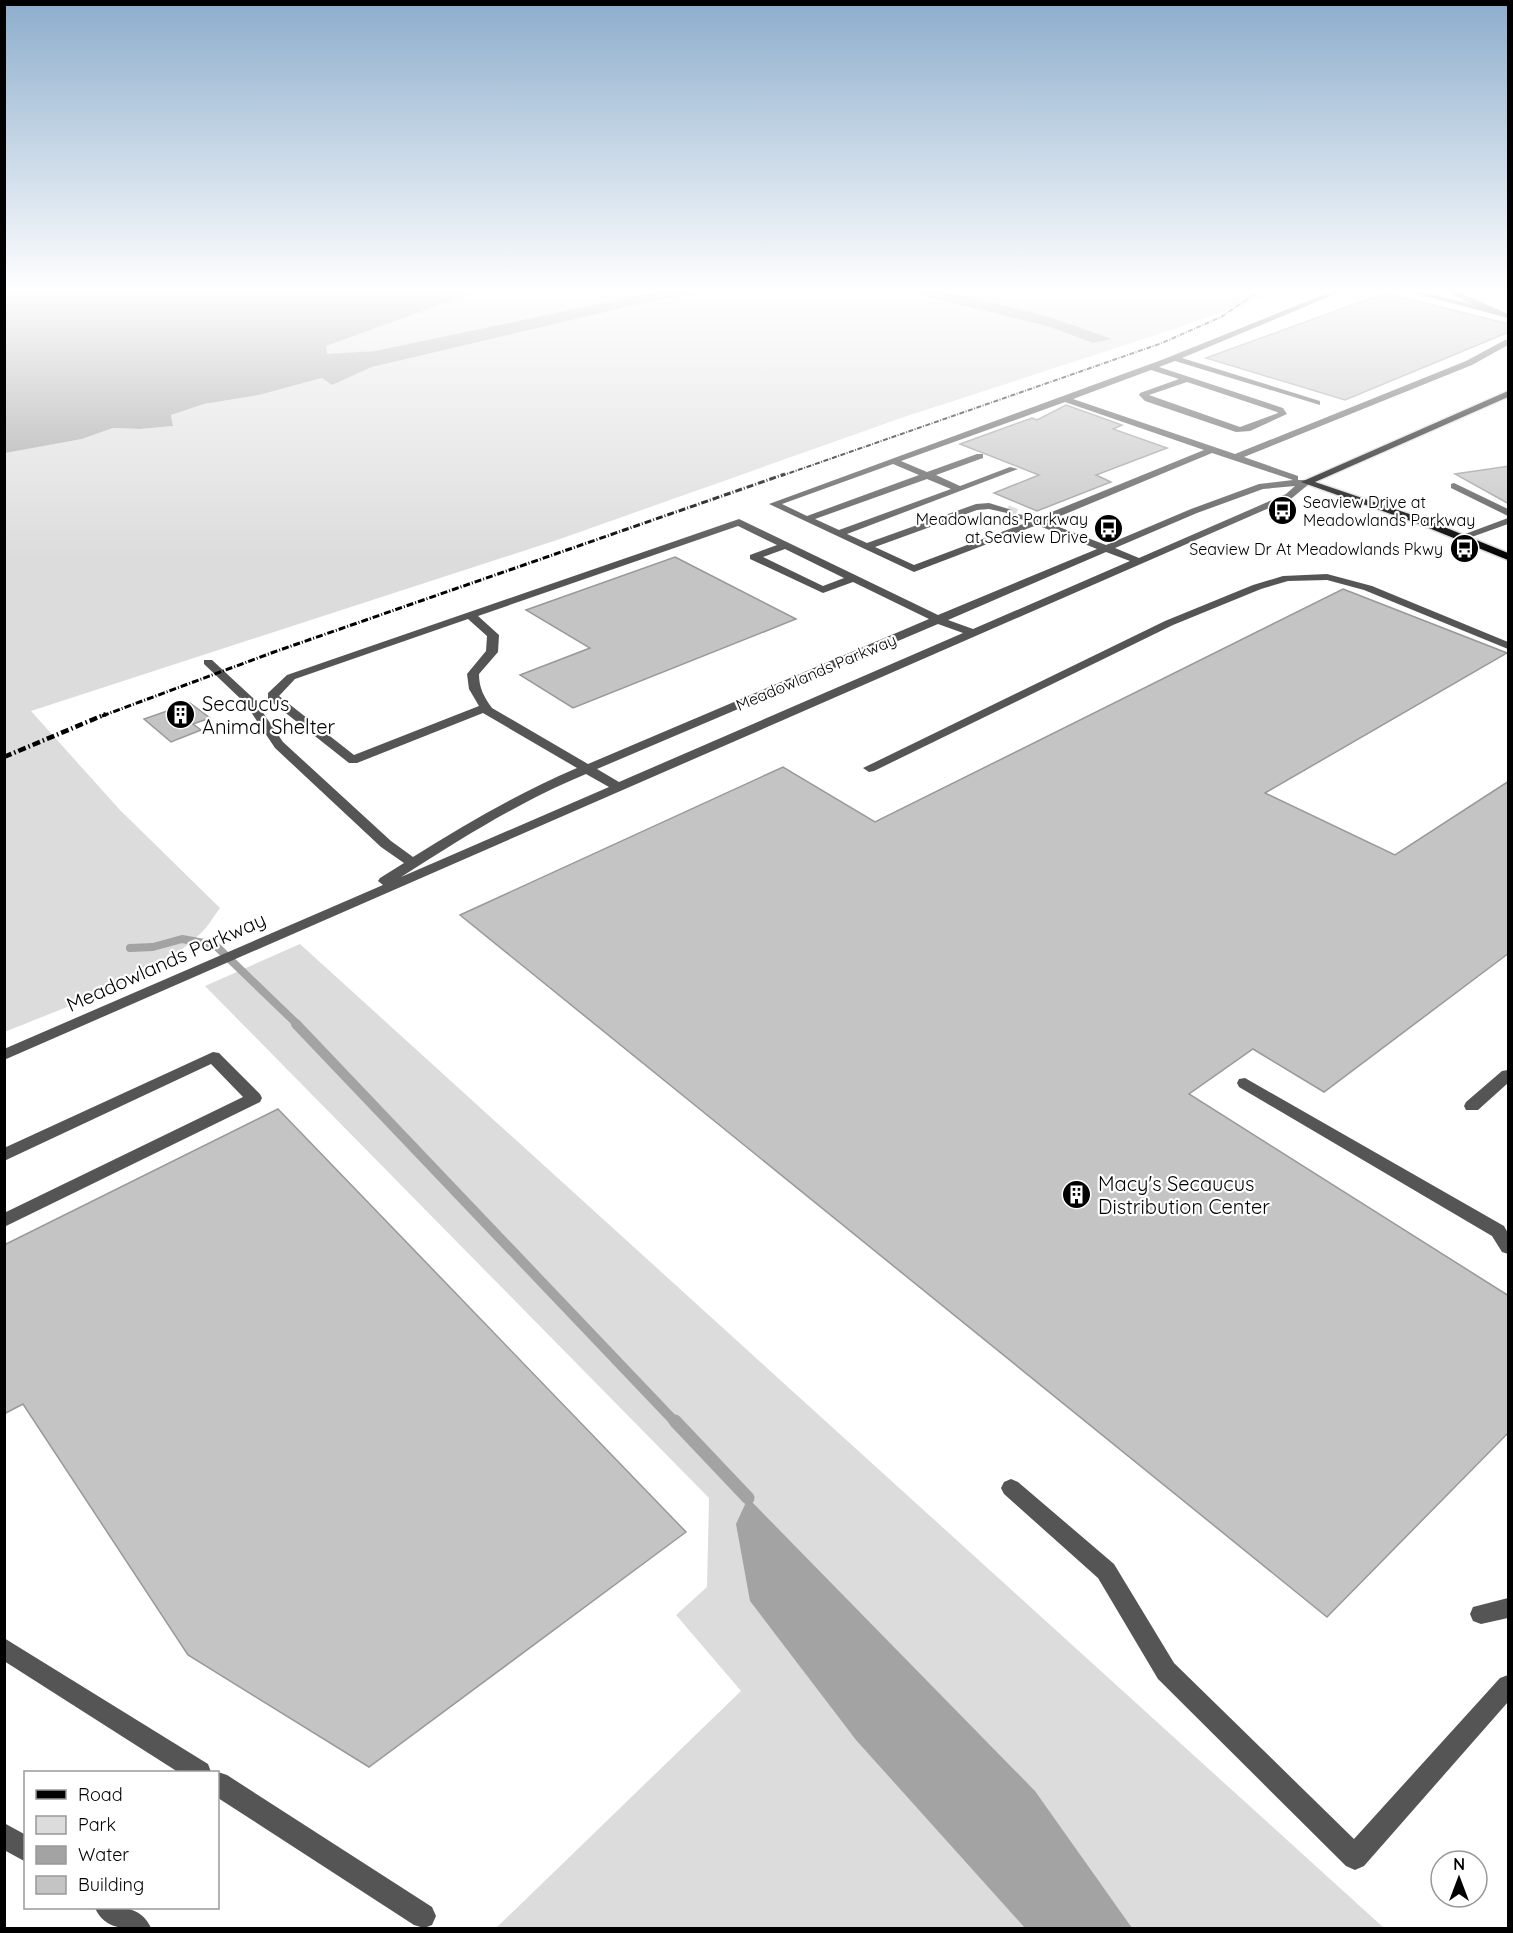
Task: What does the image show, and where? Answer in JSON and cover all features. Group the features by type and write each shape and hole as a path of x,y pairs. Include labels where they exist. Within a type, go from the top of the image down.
{"main road":[{"name":"Meadowlands Parkway","path":"1306,482 1509,394"},
{"path":"1306,482 1462,537 1509,557"}],"street":[{"path":"1121,378 774,504 914,569 1037,522 1211,450"},
{"path":"1183,378 1280,410 1283,414 1239,430 1148,399 1143,395 1188,380"},
{"path":"1238,378 1317,403"},
{"path":"1234,458 1431,378"},
{"path":"1065,399 1306,482"},
{"path":"807,519 981,456"},
{"path":"893,461 960,489"},
{"path":"838,534 1013,469"},
{"name":"Meadowlands Parkway","path":"345,907 508,803 1107,548 1262,486 1306,482"},
{"name":"Meadowlands Parkway","path":"4,1055 1289,496 1306,482"},
{"path":"1454,486 1509,513"},
{"path":"866,547 976,507 989,506 1007,510"},
{"path":"1022,516 1138,561"},
{"path":"1462,537 1509,521"},
{"path":"618,787 585,770 484,708 353,760 272,696 291,677 739,522 939,620 972,633"},
{"path":"786,544 754,557 823,590 853,578"},
{"path":"869,768 1169,623 1257,587 1287,578 1327,577 1368,588 1509,646"},
{"path":"469,614 493,635 492,652 473,678 472,688 487,710"},
{"path":"208,662 249,701 279,745 386,844 413,863"},
{"path":"4,1155 213,1057 254,1098 4,1221"},
{"path":"1472,1106 1509,1075"},
{"path":"1245,1083 1503,1227 1509,1247"},
{"path":"1011,1488 1106,1571 1166,1671 1355,1857 1509,1686"},
{"path":"1481,1614 1509,1608"},
{"path":"4,1648 196,1771"},
{"path":"219,1785 423,1916"},
{"path":"4,1835 24,1849"},
{"path":"109,1909 138,1929"}],"green space":[{"path":"321,378 332,385 347,378 1023,378 904,417 560,539 31,711 120,810 220,908 200,934 159,964 108,990 5,1032 4,453 82,439 113,428 140,429 173,426 171,415 204,404 259,395"},
{"path":"300,944 1384,1928 496,1928 741,1691 676,1615 707,1587 709,1498 205,986"}],"water":[{"path":"5,378 321,378 259,395 204,404 171,415 173,426 140,429 113,428 82,439 5,453"},
{"path":"322,378 347,378 332,385"},
{"path":"748,1498 1035,1791 1132,1928 1025,1928 856,1740 750,1601 736,1524"}],"building":[{"path":"1273,378 1398,378 1345,400"},
{"path":"1066,405 1122,425 1113,429 1167,448 1096,475 1111,482 1037,511 994,493 1039,475 960,444 1032,418 1037,420"},
{"path":"1509,466 1509,504 1455,474"},
{"path":"675,557 796,619 573,708 520,675 590,648 526,610"},
{"name":"Macy's Secaucus Distribution Center","path":"1343,589 1507,653 1265,793 1395,855 1509,781 1509,953 1324,1092 1253,1049 1189,1094 1509,1296 1509,1432 1327,1617 460,915 783,767 875,822"},
{"name":"Secaucus Animal Shelter","path":"190,703 210,718 193,724 201,730 171,742 144,719"},
{"path":"278,1109 686,1532 369,1767 188,1655 23,1404 4,1414 4,1245"}],"waterway":[{"path":"130,948 153,947 182,939 215,945 298,1025"},
{"path":"296,1024 676,1423"},
{"path":"675,1421 748,1498"}],"tunnel":[{"path":"1007,510 1022,516"}],"railway":[{"path":"781,476 1061,378"},
{"path":"102,716 274,652 785,474"},
{"path":"4,757 106,714"}],"place":[{"name":"Seaview Drive at Meadowlands Parkway","path":"1282,511"},
{"name":"Meadowlands Parkway at Seaview Drive","path":"1109,528"},
{"name":"Seaview Dr At Meadowlands Pkwy","path":"1464,549"},
{"name":"Secaucus Animal Shelter","path":"181,715"},
{"name":"Macy's Secaucus Distribution Center","path":"1077,1195"}]}
